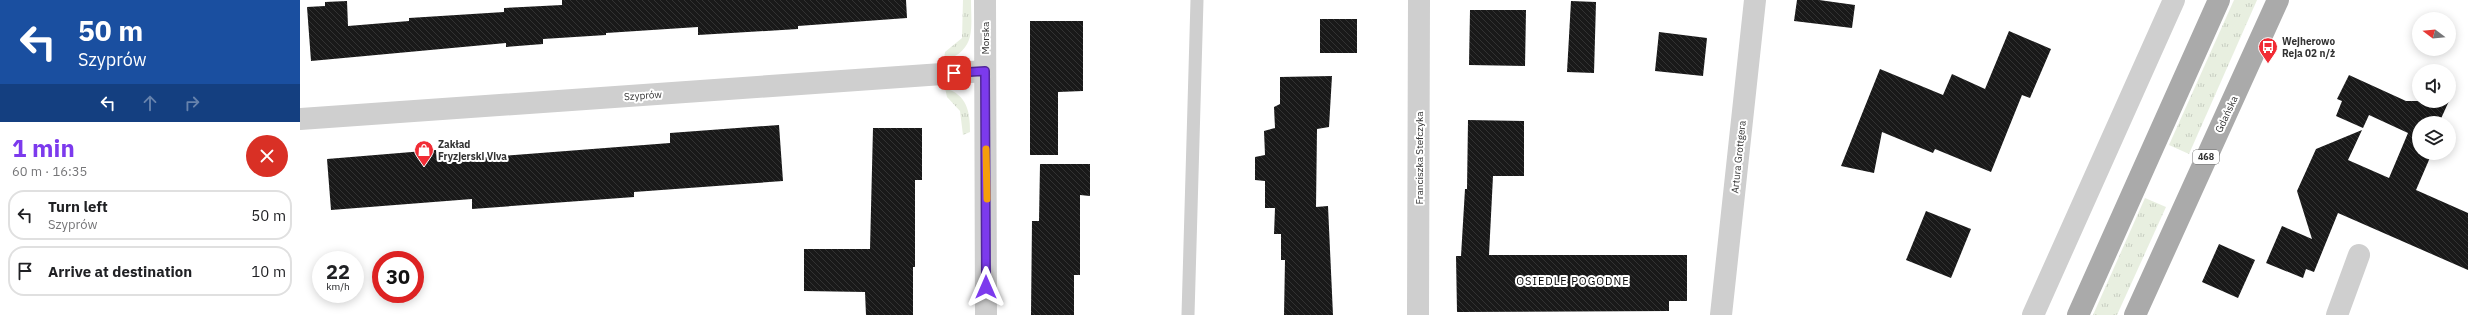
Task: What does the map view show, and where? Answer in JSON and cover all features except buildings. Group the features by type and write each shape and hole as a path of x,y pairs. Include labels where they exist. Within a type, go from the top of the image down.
{"main road":[{"path":"2078,315 2219,0"},
{"name":"Gdańska","path":"2135,315 2278,0"}],"street":[{"name":"Morska","path":"985,0 986,315"},
{"name":"Franciszka Stefczyka","path":"1418,315 1419,0"},
{"name":"Artura Grottgera","path":"1721,315 1756,0"},
{"path":"2033,315 2174,0"},
{"name":"Szyprów","path":"300,119 985,71"},
{"path":"2337,315 2359,255"}],"lane":[{"path":"1188,315 1197,0"}],"green space":[{"path":"963,0 971,0 970,37 962,51 944,61 945,52 962,38"},
{"path":"2234,0 2257,0 2189,154 2169,145"},
{"path":"945,88 963,99 968,111 970,132 963,135 960,111 947,97"},
{"path":"2145,198 2166,207 2117,315 2093,315"}],"slow traffic":[{"path":"986,149 987,199"}],"place":[{"name":"Wejherowo Reja 02 n/ż","path":"2268,64"},
{"name":"Zakład Fryzjerski Viva","path":"424,167"}],"district":[{"name":"OSIEDLE POGODNE","path":"1573,281"}],"route":[{"path":"954,73 985,71 987,202 986,287"}]}
